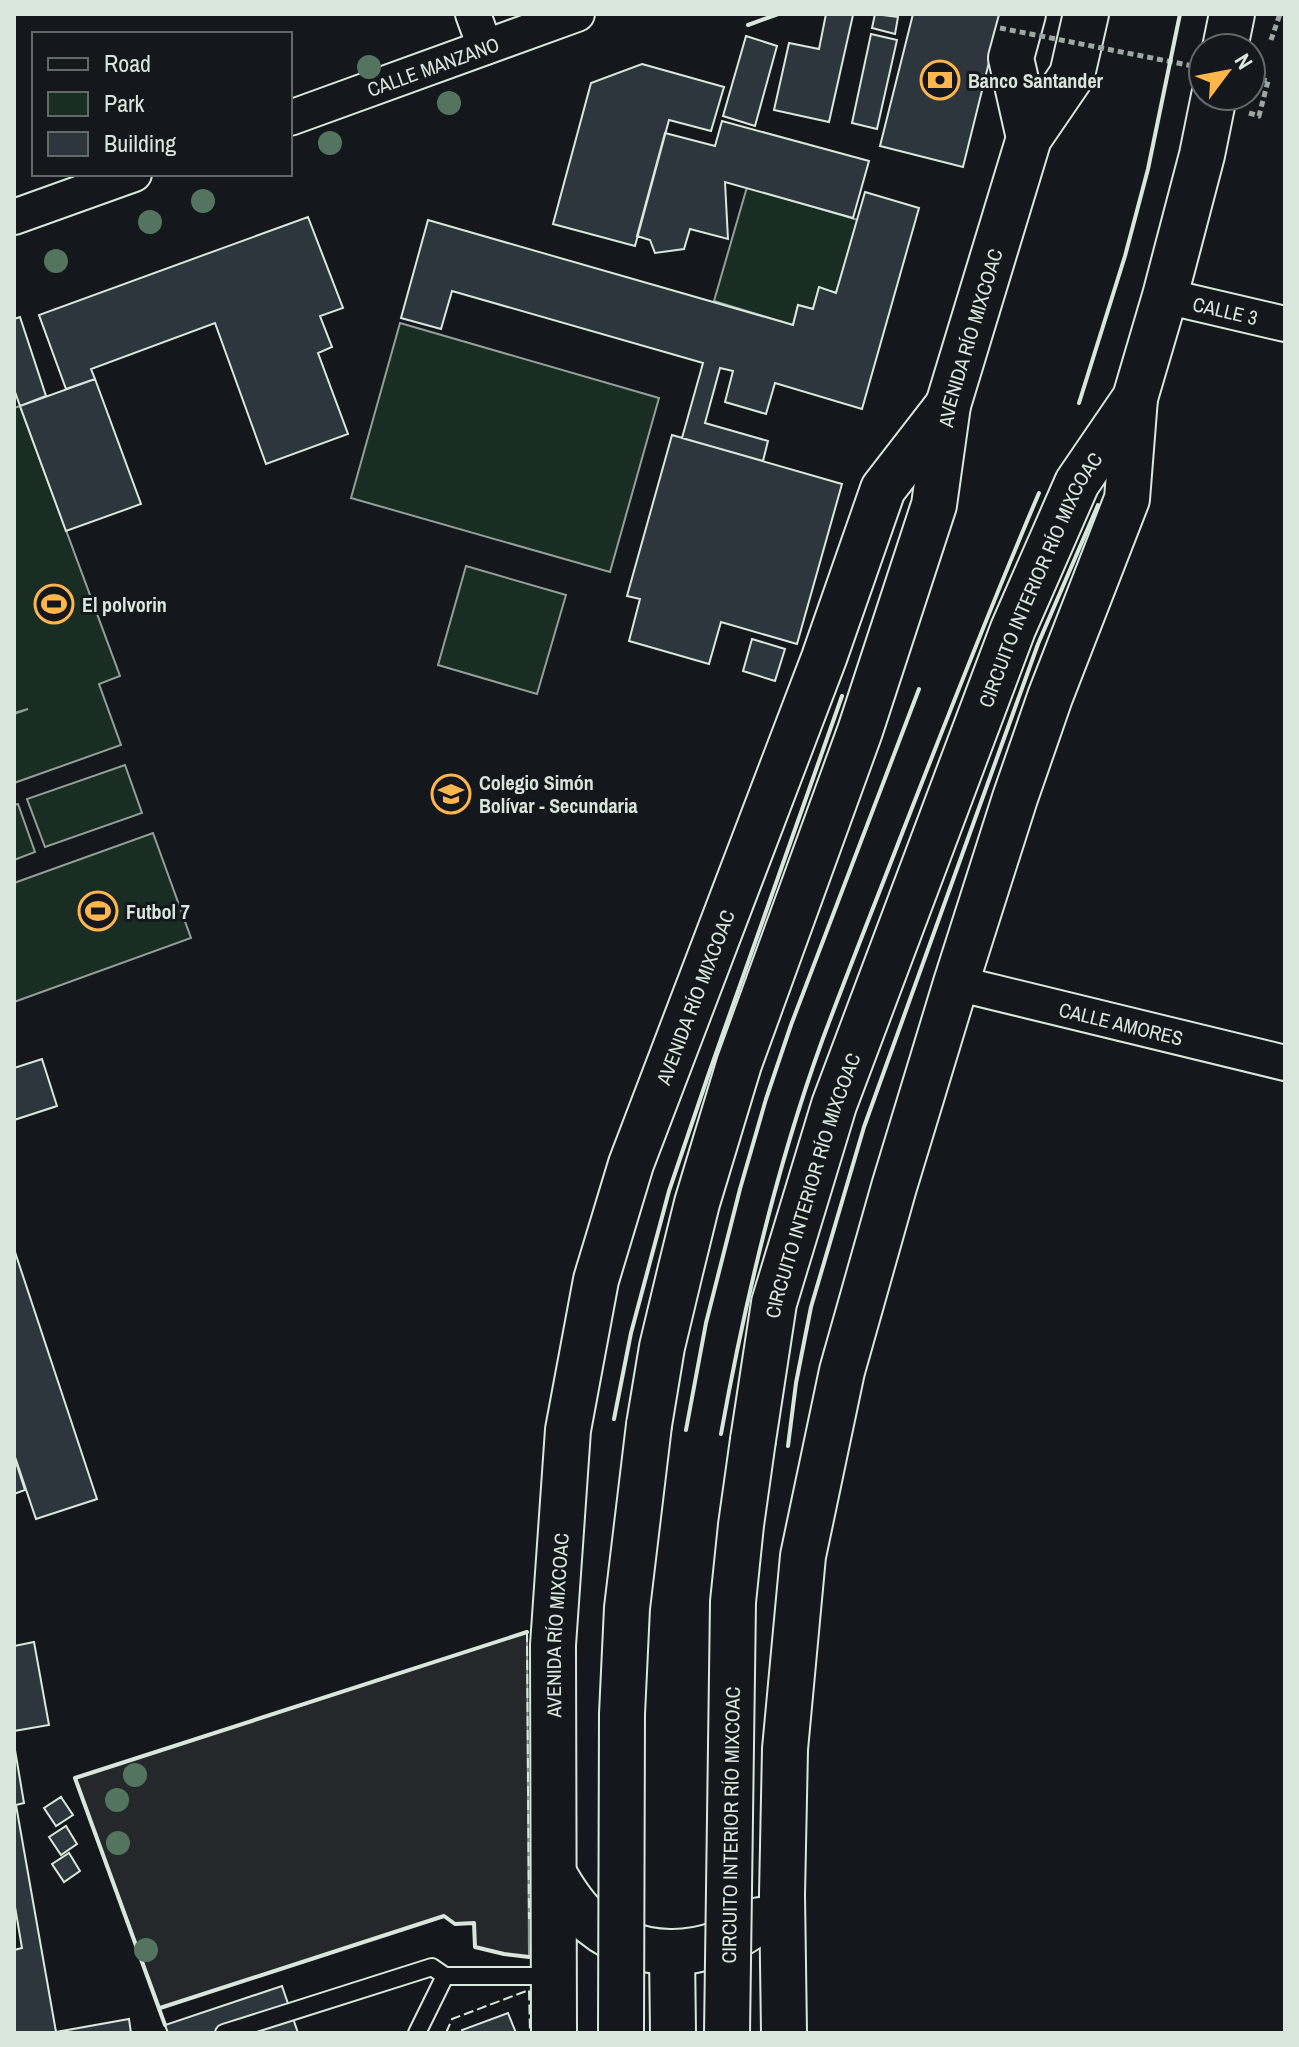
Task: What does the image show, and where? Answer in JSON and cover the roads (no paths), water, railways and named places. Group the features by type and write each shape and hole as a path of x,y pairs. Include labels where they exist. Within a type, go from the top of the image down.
{"main road":[{"path":"1029,138 1072,75 1086,14"},
{"name":"AVENIDA RÍO MIXCOAC","path":"554,2033 553,1645 568,1430 596,1280 631,1164 813,688 883,489 948,405 1029,138 1011,58 1011,21"},
{"path":"784,2033 782,1895 785,1749 803,1556 842,1371 894,1187 1015,798 1050,697 1127,499 1135,398 1165,296 1211,112"},
{"name":"CIRCUITO INTERIOR RÍO MIXCOAC","path":"727,2033 733,1602 741,1525 774,1303 834,1105 1013,629 1077,483 1135,398"},
{"path":"621,2033 622,1714 627,1608 649,1425 662,1347 697,1203 739,1064 860,731 934,505 948,405"},
{"path":"554,1874 581,1914 610,1937 635,1947 672,1952 716,1945 739,1934 761,1919 782,1895"},
{"path":"672,1952 673,2033"}],"street":[{"path":"473,14 485,47"},
{"name":"CALLE MANZANO","path":"292,117 577,14"},
{"path":"14,217 128,176"},
{"name":"CALLE 3","path":"1165,296 1285,324"},
{"name":"CALLE AMORES","path":"956,983 1285,1063"}],"lane":[{"path":"224,2033 432,1967 445,1976 554,1976"},
{"path":"417,2033 445,1976"}],"place":[{"name":"Banco Santander","path":"940,80"},
{"name":"El polvorin","path":"54,604"},
{"name":"Colegio Simón Bolívar - Secundaria","path":"451,794"},
{"name":"Futbol 7","path":"98,911"}]}
